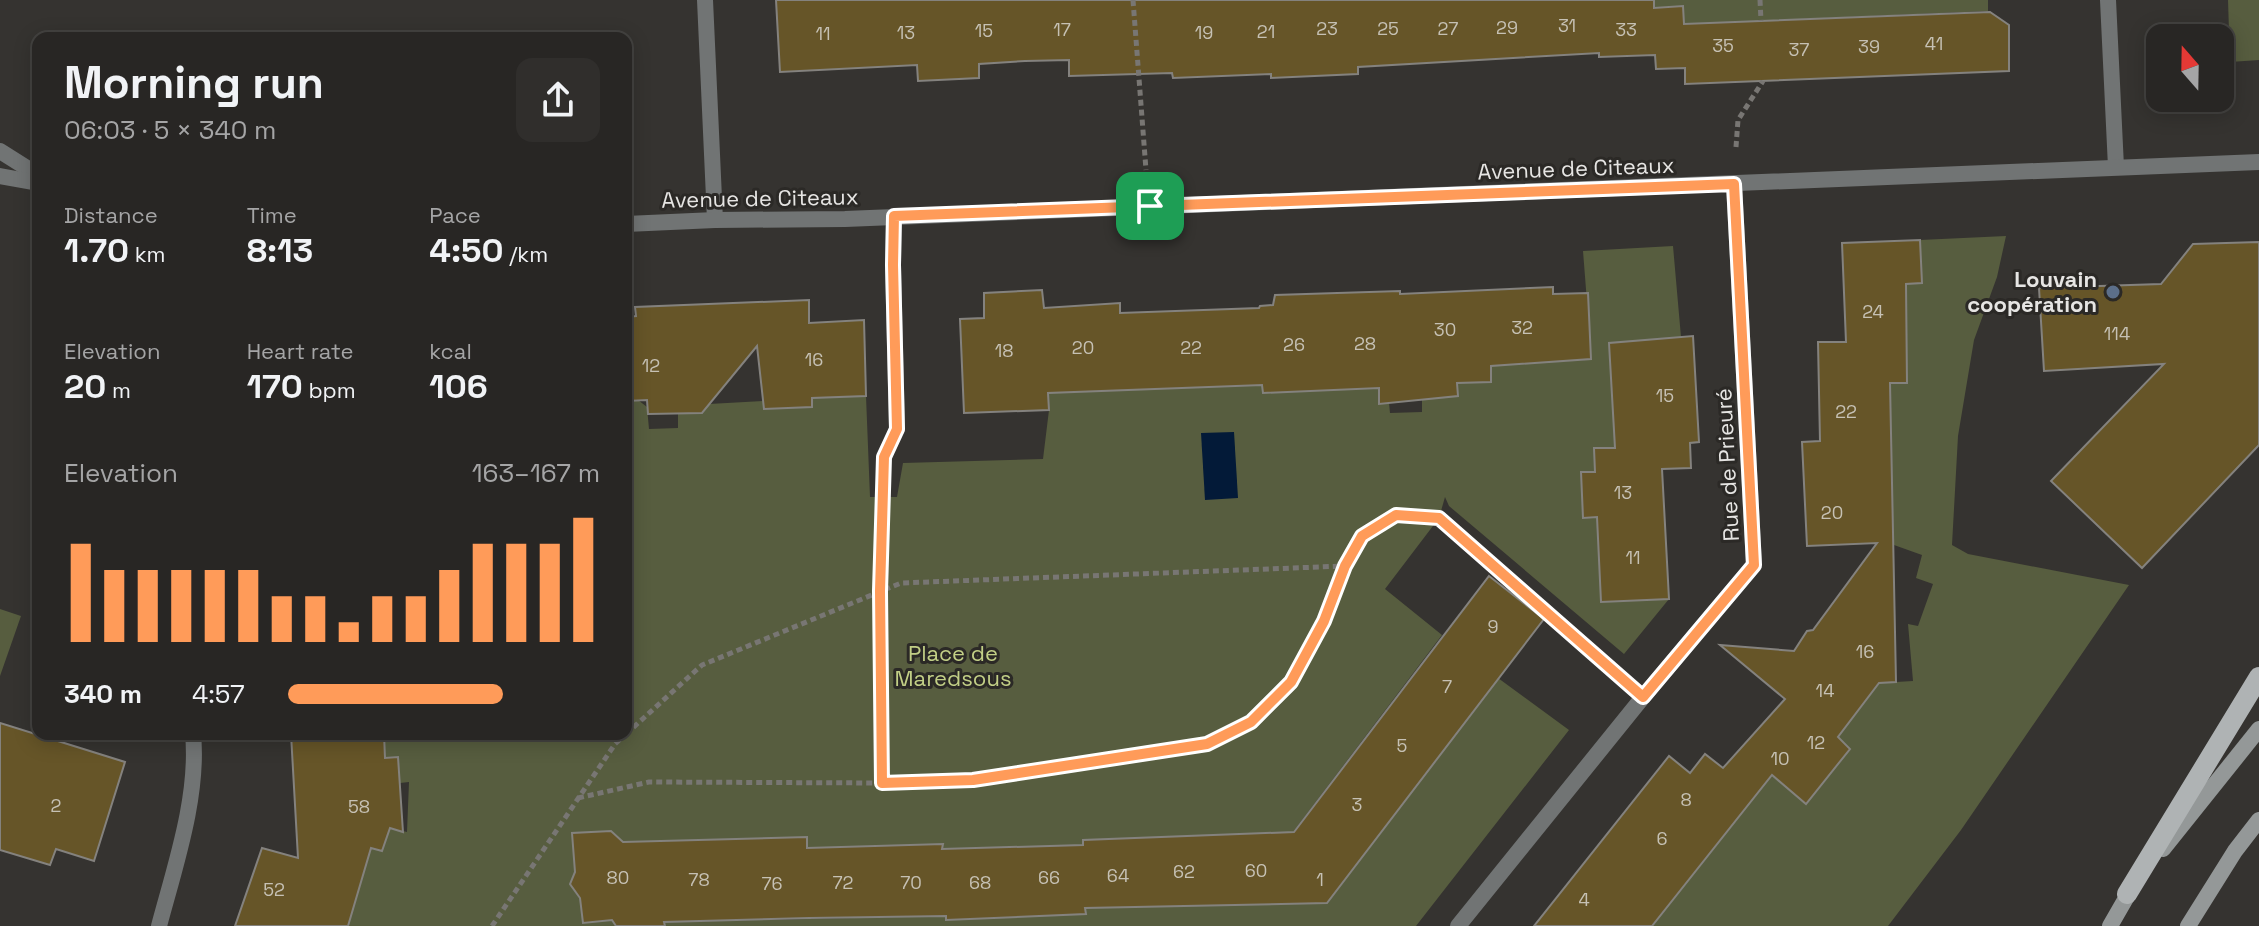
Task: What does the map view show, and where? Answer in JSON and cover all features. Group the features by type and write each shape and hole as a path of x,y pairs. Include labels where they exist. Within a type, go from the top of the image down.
{"main road":[{"path":"2110,926 2259,677"},
{"path":"2127,894 2259,729"},
{"path":"2188,926 2235,851 2259,820"}],"street":[{"path":"705,0 715,220"},
{"path":"2108,0 2116,167"},
{"path":"0,151 32,171"},
{"name":"Avenue de Citeaux","path":"632,224 2259,162"},
{"path":"0,176 32,182"},
{"name":"Rue de Prieuré","path":"1458,926 1754,565 1734,184"},
{"path":"894,216 897,429"},
{"path":"159,926 183,838 195,754 194,740"}],"path":[{"path":"1133,0 1150,206"},
{"path":"1760,0 1761,21"},
{"path":"1734,184 1738,120 1763,81"},
{"path":"882,783 880,591 884,457 897,429"},
{"path":"578,798 649,782 882,783 973,780 1207,744 1251,722 1291,682 1324,621 1345,566 1362,536 1396,515 1439,518 1643,697"},
{"path":"632,729 702,665 901,583 1345,566"},
{"path":"492,926 619,740"}],"green space":[{"path":"1654,0 1988,0 1988,11 1684,24 1654,8"},
{"path":"2228,0 2259,0 2259,60 2234,62 2234,24 2229,24"},
{"path":"2006,236 1997,277 1974,340 1958,436 1952,545 1968,554 2129,585 1961,830 1888,926 1652,926 1741,814 1763,768 1806,803 1849,749 1838,737 1879,683 1913,681 1908,624 1918,626 1933,584 1916,578 1922,555 1894,545 1871,384 1907,383 1907,339 1899,285 1922,283 1920,240"},
{"name":"Place de Maredsous","path":"1673,246 1681,337 1631,341 1633,386 1615,448 1594,448 1595,472 1581,473 1583,518 1597,517 1601,601 1669,599 1624,654 1449,506 1445,497 1439,518 1385,589 1442,635 1290,836 1215,835 1084,840 1083,845 943,849 942,844 807,849 807,837 623,842 611,831 573,833 575,872 570,884 580,898 583,922 612,920 616,926 348,926 371,848 382,851 390,828 407,832 409,782 400,783 398,757 385,758 384,740 632,740 632,400 638,400 647,407 649,429 678,428 678,413 709,404 763,401 765,409 812,407 812,391 827,398 866,396 870,497 897,497 903,463 1043,459 1049,410 1048,384 1262,385 1263,393 1378,375 1379,404 1389,403 1390,413 1422,412 1422,397 1457,396 1457,383 1491,366 1584,360 1584,354 1591,353 1583,251"},
{"path":"0,609 21,616 0,676"},
{"path":"1498,678 1569,730 1416,926 665,926 664,922 946,916 946,920 1085,914 1085,908 1327,903"}],"water":[{"path":"1234,432 1238,498 1205,500 1201,433"}],"building":[{"path":"776,0 1654,0 1654,8 1683,6 1684,24 1990,12 2009,25 2009,71 1685,84 1685,68 1656,69 1655,55 1599,57 1599,53 1358,67 1358,74 1271,78 1271,74 1173,78 1172,73 1069,76 1069,60 1025,61 979,64 979,78 918,81 917,65 780,72"},
{"path":"1920,240 1922,283 1906,284 1907,383 1890,383 1896,682 1879,683 1838,737 1850,749 1806,804 1772,775 1652,926 1534,926 1669,756 1690,773 1705,754 1723,768 1785,699 1720,645 1794,651 1877,543 1807,546 1802,442 1820,441 1818,342 1846,342 1842,243"},
{"path":"2259,242 2259,445 2142,568 2051,481 2164,364 2044,371 2039,288 2161,284 2193,244"},
{"path":"1553,287 1553,294 1588,293 1591,359 1491,366 1491,382 1457,383 1458,396 1379,404 1379,388 1263,393 1262,385 1048,393 1049,410 964,413 960,319 984,318 984,293 1042,290 1044,308 1120,303 1120,313 1259,308 1273,305 1275,295 1400,291 1400,294"},
{"path":"809,300 809,323 864,320 866,396 812,398 812,407 764,409 757,346 702,413 648,414 647,400 632,401 632,316 636,316 635,307"},
{"path":"1693,336 1699,442 1690,443 1691,468 1662,469 1669,599 1601,602 1597,517 1583,518 1581,472 1595,472 1594,448 1615,448 1609,343"},
{"path":"1489,576 1544,619 1327,903 1085,908 1086,914 946,920 946,916 664,922 665,926 616,926 612,920 583,923 580,898 570,884 575,872 572,833 611,831 623,842 807,837 807,848 943,844 942,849 1083,845 1083,840 1294,832"},
{"path":"0,723 32,733 32,740 54,740 125,762 94,861 56,849 50,865 0,850"},
{"path":"291,740 384,740 385,758 398,757 403,832 390,828 382,851 371,848 348,926 235,926 262,848 298,858"}],"place":[{"name":"Louvain coopération","path":"2113,292"}],"route":[{"path":"1734,184 1754,565 1643,697 1439,518 1396,515 1362,536 1345,566 1324,621 1291,682 1251,722 1207,744 973,780 882,783 880,591 884,457 897,429 894,216 1150,206 1734,184"}]}
